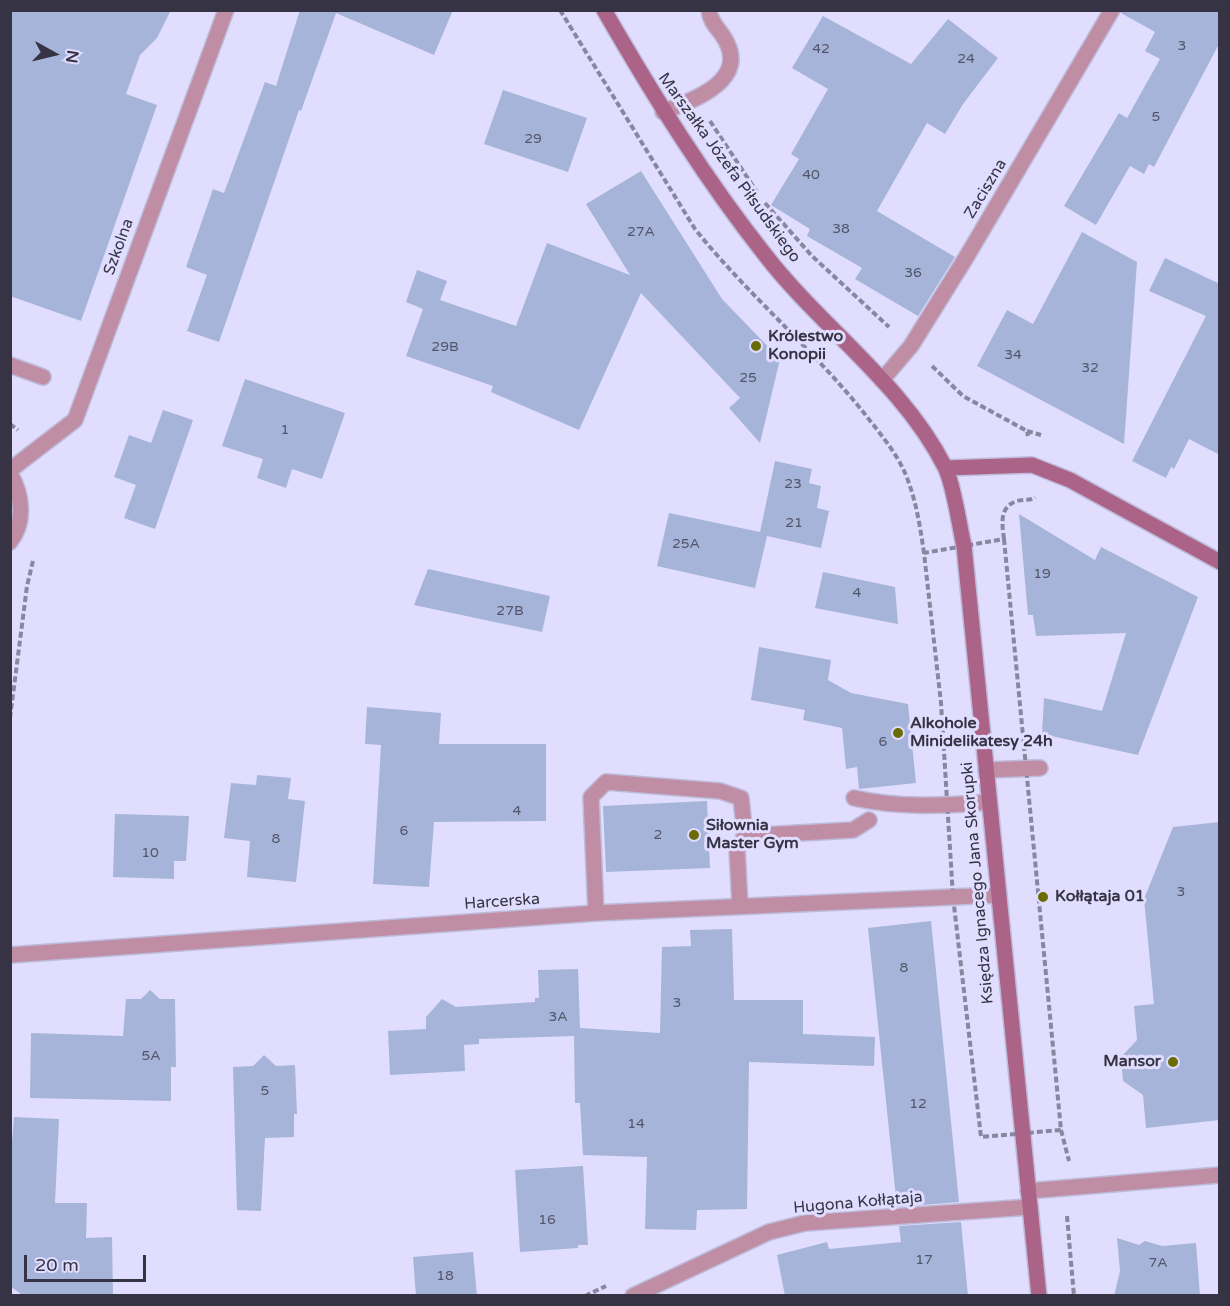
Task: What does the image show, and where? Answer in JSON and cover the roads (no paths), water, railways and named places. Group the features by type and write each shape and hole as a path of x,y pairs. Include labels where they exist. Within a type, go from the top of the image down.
{"main road":[{"name":"Marszałka Józefa Piłsudskiego","path":"603,10 663,112 767,257 882,380 918,425 946,468"},
{"path":"946,468 1032,465 1070,480 1220,562"},
{"name":"Księdza Ignacego Jana Skorupki","path":"946,468 964,546 997,895 1039,1296"}],"street":[{"name":"Szkolna","path":"10,542 20,522 21,504 18,487 10,471 75,420 225,10"},
{"path":"663,112 695,99 722,82 728,67 730,52 727,41 716,27 709,10"},
{"name":"Zaciszna","path":"882,380 911,346 1070,85 1112,10"},
{"path":"10,365 43,377"},
{"path":"986,770 1040,768"},
{"path":"596,914 591,797 606,782 720,791 741,798 745,836 737,849 740,905"},
{"path":"854,798 885,805 942,806 989,802"},
{"path":"745,836 853,830 869,820"},
{"name":"Harcerska","path":"10,955 740,905 997,895"},
{"path":"1028,1191 1220,1175"},
{"name":"Hugona Kołłątaja","path":"633,1296 769,1232 806,1223 1030,1207"}],"place":[{"name":"Królestwo Konopii","path":"756,346"},
{"name":"Alkohole Minidelikatesy 24h","path":"898,733"},
{"name":"Siłownia Master Gym","path":"694,835"},
{"name":"Kołłątaja 01","path":"1043,897"},
{"name":"Mansor","path":"1173,1062"}]}
